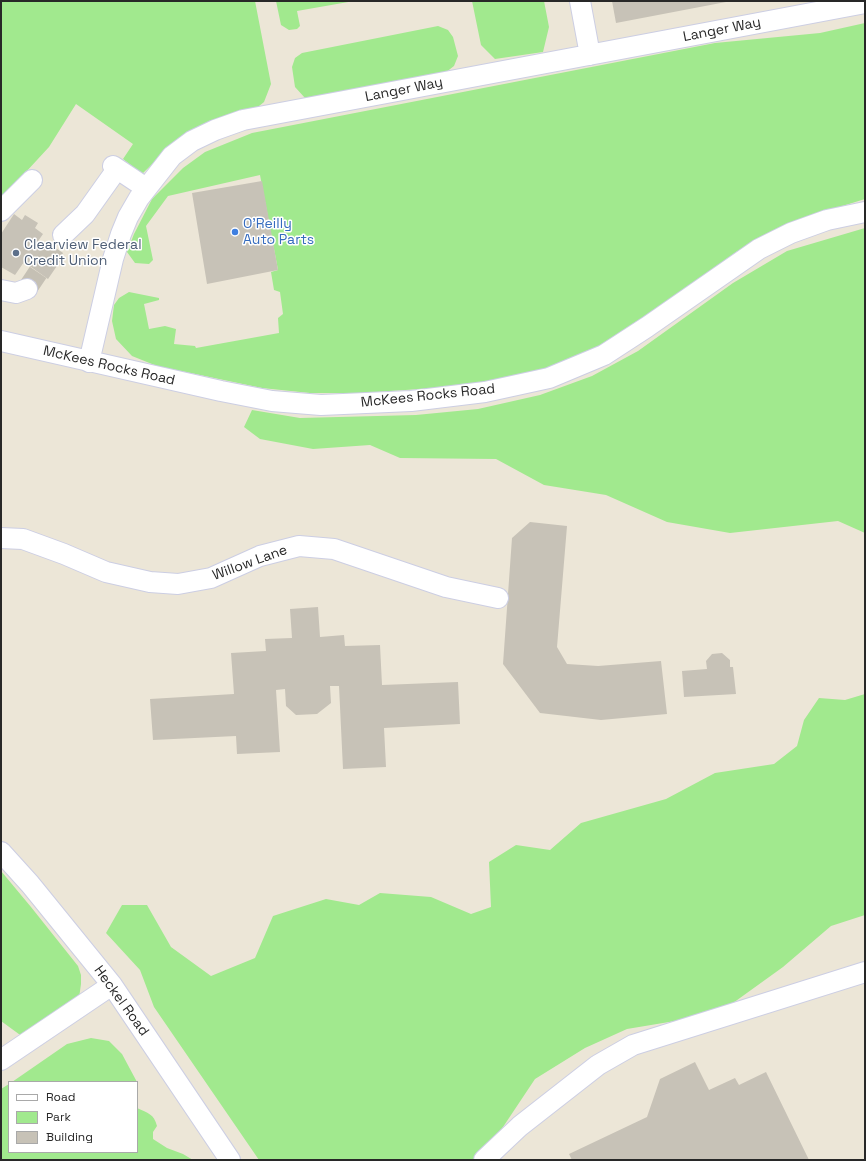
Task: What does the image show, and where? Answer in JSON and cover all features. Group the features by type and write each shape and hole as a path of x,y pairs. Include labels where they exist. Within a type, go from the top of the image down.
{"street":[{"path":"580,1 590,55"},
{"name":"Langer Way","path":"89,362 113,259 128,217 146,188 172,156 192,141 215,130 243,120 590,55 834,5 865,3"},
{"path":"63,235 85,214 114,168 146,188"},
{"path":"1,211 32,180"},
{"name":"McKees Rocks Road","path":"1,341 89,362 272,401 321,405 411,401 485,392 550,378 604,355 648,327 759,249 790,233 827,220 865,212"},
{"path":"1,290 16,293 27,289"},
{"name":"Willow Lane","path":"1,538 23,540 64,554 106,572 150,582 178,584 211,578 260,556 299,546 334,549 446,587 498,598"},
{"name":"Heckel Road","path":"1,852 30,884 112,985 230,1160"},
{"path":"484,1160 520,1126 598,1065 633,1045 865,972"},
{"path":"1,1060 112,985"}],"green space":[{"path":"1,1 255,1 271,84 264,102 253,111 226,123 178,139 142,174 123,159 133,144 76,104 49,147 1,199"},
{"path":"276,1 354,1 297,11 300,26 297,29 289,30 281,25"},
{"path":"472,1 544,1 549,27 543,52 495,59 481,45"},
{"path":"865,23 865,199 807,217 736,252 667,303 600,347 551,367 478,385 362,393 310,393 262,388 157,366 132,356 116,339 112,321 114,305 119,298 129,292 159,298 159,300 144,304 149,329 165,326 176,329 174,344 195,346 196,348 279,333 278,318 283,314 280,292 274,290 271,272 278,270 260,175 168,196 146,226 153,260 149,264 135,263 127,252 134,234 152,199 183,168 205,152 252,133 715,43 820,33"},
{"path":"438,26 448,30 453,37 458,56 454,66 445,73 305,98 295,87 292,67 295,58 302,53"},
{"path":"865,228 865,533 838,521 730,533 667,522 606,495 544,485 496,459 400,458 370,445 313,449 260,439 244,427 252,410 300,418 416,415 478,409 540,395 592,376 638,351 733,283 787,251"},
{"path":"865,694 865,915 831,926 783,967 733,1003 675,1021 627,1029 585,1048 535,1079 495,1139 473,1160 259,1160 154,1007 140,970 106,933 122,905 147,905 171,947 211,976 255,958 273,916 326,899 359,905 380,893 431,897 471,914 491,907 489,862 516,845 550,850 581,823 666,799 715,773 774,764 797,746 804,720 819,698 845,700"},
{"path":"1,871 78,966 81,975 78,1005 27,1040 1,1021"},
{"path":"91,1038 109,1041 122,1054 136,1081 13,1081 67,1044"},
{"path":"8,1085 8,1153 138,1153 138,1108 150,1114 154,1119 157,1126 153,1132 153,1139 167,1148 183,1154 193,1160 1,1160 1,1089"}],"building":[{"path":"612,1 725,1 726,2 616,23"},
{"name":"O'Reilly Auto Parts","path":"262,181 278,270 207,284 192,193"},
{"name":"Clearview Federal Credit Union","path":"14,214 22,220 25,215 38,223 35,228 43,234 36,244 61,260 48,279 24,262 15,275 1,267 1,234"},
{"path":"530,522 567,526 557,647 567,664 598,666 661,661 667,714 601,720 540,713 503,664 512,538"},
{"path":"318,607 320,637 344,635 345,646 380,645 382,685 458,682 460,724 384,728 386,767 343,769 339,686 330,686 331,703 317,714 296,715 286,706 285,689 276,690 280,752 237,754 236,736 153,740 150,699 234,694 231,653 266,651 265,639 292,638 290,609"},
{"path":"722,653 730,660 730,667 733,667 736,694 684,697 682,671 707,669 706,661 712,654"},
{"path":"695,1062 709,1090 735,1078 739,1085 766,1072 809,1160 572,1160 569,1154 647,1117 660,1079"}],"tunnel":[{"path":"27,289 63,235"}],"place":[{"name":"O'Reilly Auto Parts","path":"235,232"},
{"name":"Clearview Federal Credit Union","path":"16,253"}]}
